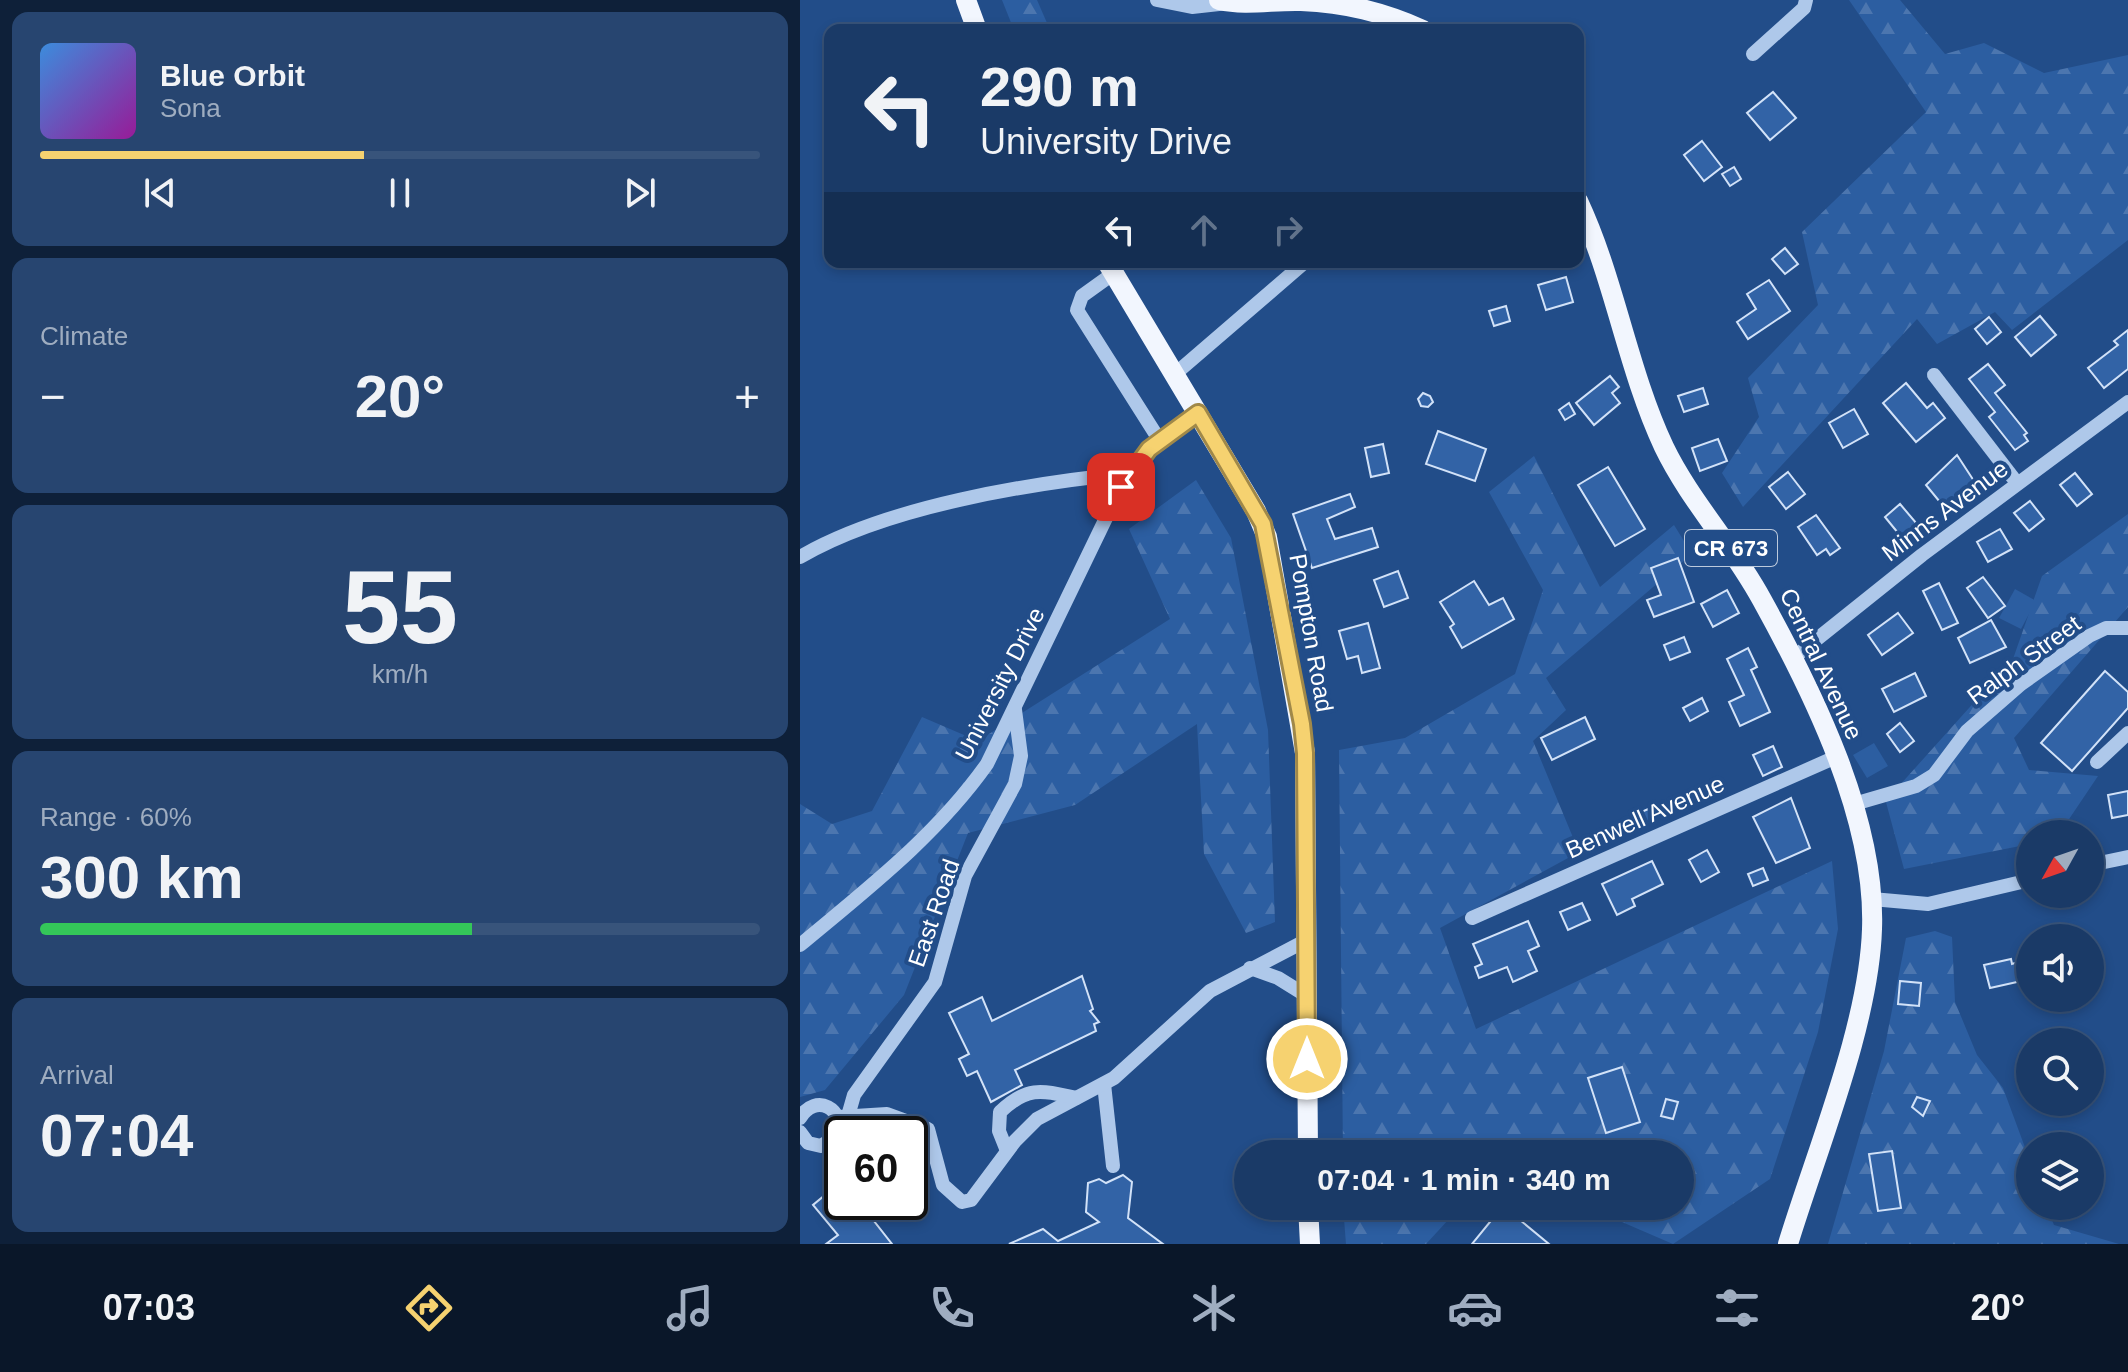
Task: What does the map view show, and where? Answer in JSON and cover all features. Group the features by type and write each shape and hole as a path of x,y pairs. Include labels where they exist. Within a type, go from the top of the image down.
{"main road":[{"path":"966,0 975,24"},
{"path":"1225,1 1345,2 1408,24"},
{"name":"Central Avenue","path":"1584,218 1664,446 1749,576 1792,659 1836,757 1864,836 1872,899"},
{"name":"Pompton Road","path":"1110,268 1263,524 1273,565 1305,753 1308,1140"},
{"name":"CR 673","path":"1788,1244 1862,999 1869,962 1872,899"},
{"path":"1309,1220 1310,1244"}],"street":[{"path":"1157,0 1192,7 1225,1"},
{"path":"1753,54 1804,8 1806,0"},
{"path":"1110,268 1082,296 1077,310 1160,441"},
{"path":"1175,374 1298,268"},
{"path":"1934,375 2017,483"},
{"name":"Minns Avenue","path":"1792,659 2017,483 2128,402"},
{"name":"University Drive","path":"800,945 926,838 962,798 987,764 1121,487 1160,441 1198,413"},
{"path":"800,557 865,527 973,499 1131,473"},
{"name":"Ralph Street","path":"1854,804 1916,786 1934,775 1967,731 2072,647 2106,628 2128,628"},
{"name":"East Road","path":"843,1116 854,1095 935,982 965,876 1015,784 1021,756 1014,709"},
{"path":"2097,762 2128,733"},
{"name":"Benwell Avenue","path":"1472,918 1836,757"},
{"path":"2104,862 2128,857"},
{"path":"1872,899 1928,904 2016,883"},
{"path":"928,1129 943,1185 962,1202 971,1200 1007,1151 1037,1119 1104,1084 1210,991 1307,940"},
{"path":"1250,968 1278,978 1307,996"},
{"path":"1104,1084 1113,1166"},
{"path":"1007,1151 999,1131 1000,1112 1016,1097 1039,1090 1076,1098"},
{"path":"800,1118 809,1107 822,1104 843,1116 892,1116"},
{"name":"East Road","path":"800,1132 808,1143 824,1145"}],"green space":[{"path":"1002,0 1037,0 1047,24 1012,24"},
{"path":"1849,0 1900,0 1945,54 1984,43 2044,73 2128,55 2128,240 2012,330 1995,312 1937,344 1917,319 1743,507 1722,473 1759,417 1748,378 1818,305 1802,232 1926,112"},
{"path":"1534,456 1600,587 1674,525 1692,554 1546,678 1566,710 1533,741 1579,852 1440,928 1476,1029 1832,861 1838,929 1818,1032 1770,1179 1673,1244 1617,1220 1694,1220 1694,1140 1343,1140 1339,750 1405,738 1515,674 1543,590 1489,492"},
{"path":"1196,480 1231,538 1268,730 1275,922 1246,933 1204,854 1197,724 1075,805 968,833 904,995 825,1090 800,1097 800,804 832,824 872,811 922,717 978,741 1170,619 1129,529"},
{"path":"2128,514 2128,607 2014,738 2029,770 2098,776 2068,820 2016,820 2016,847 1904,869 1883,791 1899,786 2013,659 2042,576"},
{"path":"2015,589 2036,601 2021,629 1999,618"},
{"path":"1874,743 1888,766 1867,778 1853,755"},
{"path":"1935,931 1952,937 1955,1002 1977,1055 2003,1088 2019,1132 2016,1132 2016,1220 2052,1220 2054,1225 2119,1244 1828,1244 1884,1051 1906,938"},
{"path":"1344,1220 1448,1220 1426,1244 1346,1244"}],"building":[{"path":"1773,92 1796,118 1770,140 1747,113"},
{"path":"1702,141 1722,167 1704,181 1684,155"},
{"path":"1734,167 1741,179 1730,186 1722,174"},
{"path":"1785,248 1798,264 1785,274 1772,259"},
{"path":"1566,277 1573,302 1546,310 1538,285"},
{"path":"1769,280 1790,311 1748,339 1737,322 1756,309 1747,294"},
{"path":"1506,306 1510,321 1494,326 1489,311"},
{"path":"2040,316 2056,335 2031,356 2015,337"},
{"path":"1989,317 2001,332 1987,344 1975,329"},
{"path":"2128,330 2128,369 2104,388 2088,368 2118,345 2114,341"},
{"path":"1988,364 2005,385 1995,393 2027,433 2024,435 2028,441 2015,450 1989,417 1995,412 1969,379"},
{"path":"1610,376 1619,387 1612,393 1620,403 1594,425 1576,403"},
{"path":"1906,383 1927,408 1933,403 1945,418 1916,442 1883,403"},
{"path":"1703,388 1708,404 1684,412 1678,396"},
{"path":"1423,393 1430,396 1433,402 1428,407 1421,406 1418,399"},
{"path":"1569,403 1575,414 1565,420 1559,410"},
{"path":"1854,409 1868,434 1843,448 1829,423"},
{"path":"1438,431 1486,449 1475,481 1426,464"},
{"path":"1718,439 1727,461 1700,471 1692,448"},
{"path":"1383,444 1389,473 1371,477 1365,448"},
{"path":"1957,455 1974,481 1944,507 1926,485"},
{"path":"1608,467 1645,529 1615,546 1578,485"},
{"path":"1788,472 1805,494 1786,509 1769,487"},
{"path":"2075,473 2092,494 2077,506 2060,485"},
{"path":"1350,494 1355,507 1327,519 1335,539 1372,528 1378,547 1312,568 1293,514"},
{"path":"2030,501 2044,519 2029,531 2014,513"},
{"path":"1900,504 1917,524 1912,527 1916,536 1907,544 1885,517"},
{"path":"1816,515 1840,548 1830,555 1826,549 1817,555 1798,527"},
{"path":"2000,529 2012,549 1988,562 1977,542"},
{"path":"1678,558 1694,602 1654,617 1647,600 1661,595 1651,568"},
{"path":"1398,571 1408,598 1384,607 1374,580"},
{"path":"1983,577 2005,606 1988,618 1967,588"},
{"path":"1474,581 1489,605 1503,598 1514,619 1462,648 1450,627 1454,624 1440,602"},
{"path":"1939,583 1958,623 1942,630 1923,591"},
{"path":"1727,590 1739,613 1713,627 1701,604"},
{"path":"1898,613 1913,633 1882,655 1868,635"},
{"path":"1991,620 2006,647 1970,663 1958,638"},
{"path":"1368,623 1380,668 1362,673 1358,656 1347,659 1339,631"},
{"path":"1684,637 1690,652 1670,660 1664,645"},
{"path":"1748,648 1757,667 1751,670 1770,712 1740,726 1729,702 1744,695 1727,659"},
{"path":"2105,671 2128,692 2128,708 2072,771 2041,743"},
{"path":"1915,673 1926,696 1894,712 1882,689"},
{"path":"1702,698 1708,711 1690,721 1683,708"},
{"path":"1585,717 1595,739 1552,760 1541,738"},
{"path":"1900,723 1914,741 1900,752 1887,734"},
{"path":"1773,746 1782,767 1763,776 1753,755"},
{"path":"2128,791 2128,815 2112,818 2108,795"},
{"path":"1791,798 1810,848 1776,863 1753,817"},
{"path":"1648,809 1654,821 1634,830 1628,818"},
{"path":"1707,850 1719,872 1701,882 1689,860"},
{"path":"1652,861 1663,884 1632,899 1635,906 1617,915 1602,884"},
{"path":"1763,868 1768,880 1753,886 1748,874"},
{"path":"1582,903 1590,920 1568,930 1560,912"},
{"path":"1528,921 1539,946 1528,951 1537,971 1513,982 1507,967 1479,978 1475,967 1482,964 1473,944"},
{"path":"2011,959 2012,964 2016,963 2016,982 1990,988 1984,965"},
{"path":"1082,976 1093,1009 1090,1011 1099,1022 1094,1024 1096,1031 1015,1070 1022,1085 991,1102 977,1071 967,1076 959,1059 969,1054 949,1013 982,997 992,1021"},
{"path":"1900,981 1921,983 1919,1006 1898,1004"},
{"path":"1622,1067 1640,1122 1606,1133 1588,1078"},
{"path":"1917,1097 1930,1101 1923,1116 1912,1107"},
{"path":"1666,1099 1678,1102 1673,1119 1661,1116"},
{"path":"1892,1151 1901,1208 1878,1211 1869,1154"},
{"path":"1123,1175 1132,1182 1128,1218 1163,1244 1009,1244 1043,1229 1058,1241 1099,1222 1086,1212 1088,1183 1099,1179 1106,1183"},
{"path":"824,1196 824,1218 813,1205"},
{"path":"826,1220 873,1220 892,1244 826,1244 838,1235"},
{"path":"1492,1220 1520,1220 1549,1244 1472,1244"}],"route":[{"path":"1121,487 1149,449 1198,413 1263,524 1273,565 1305,753 1307,1059"}]}
